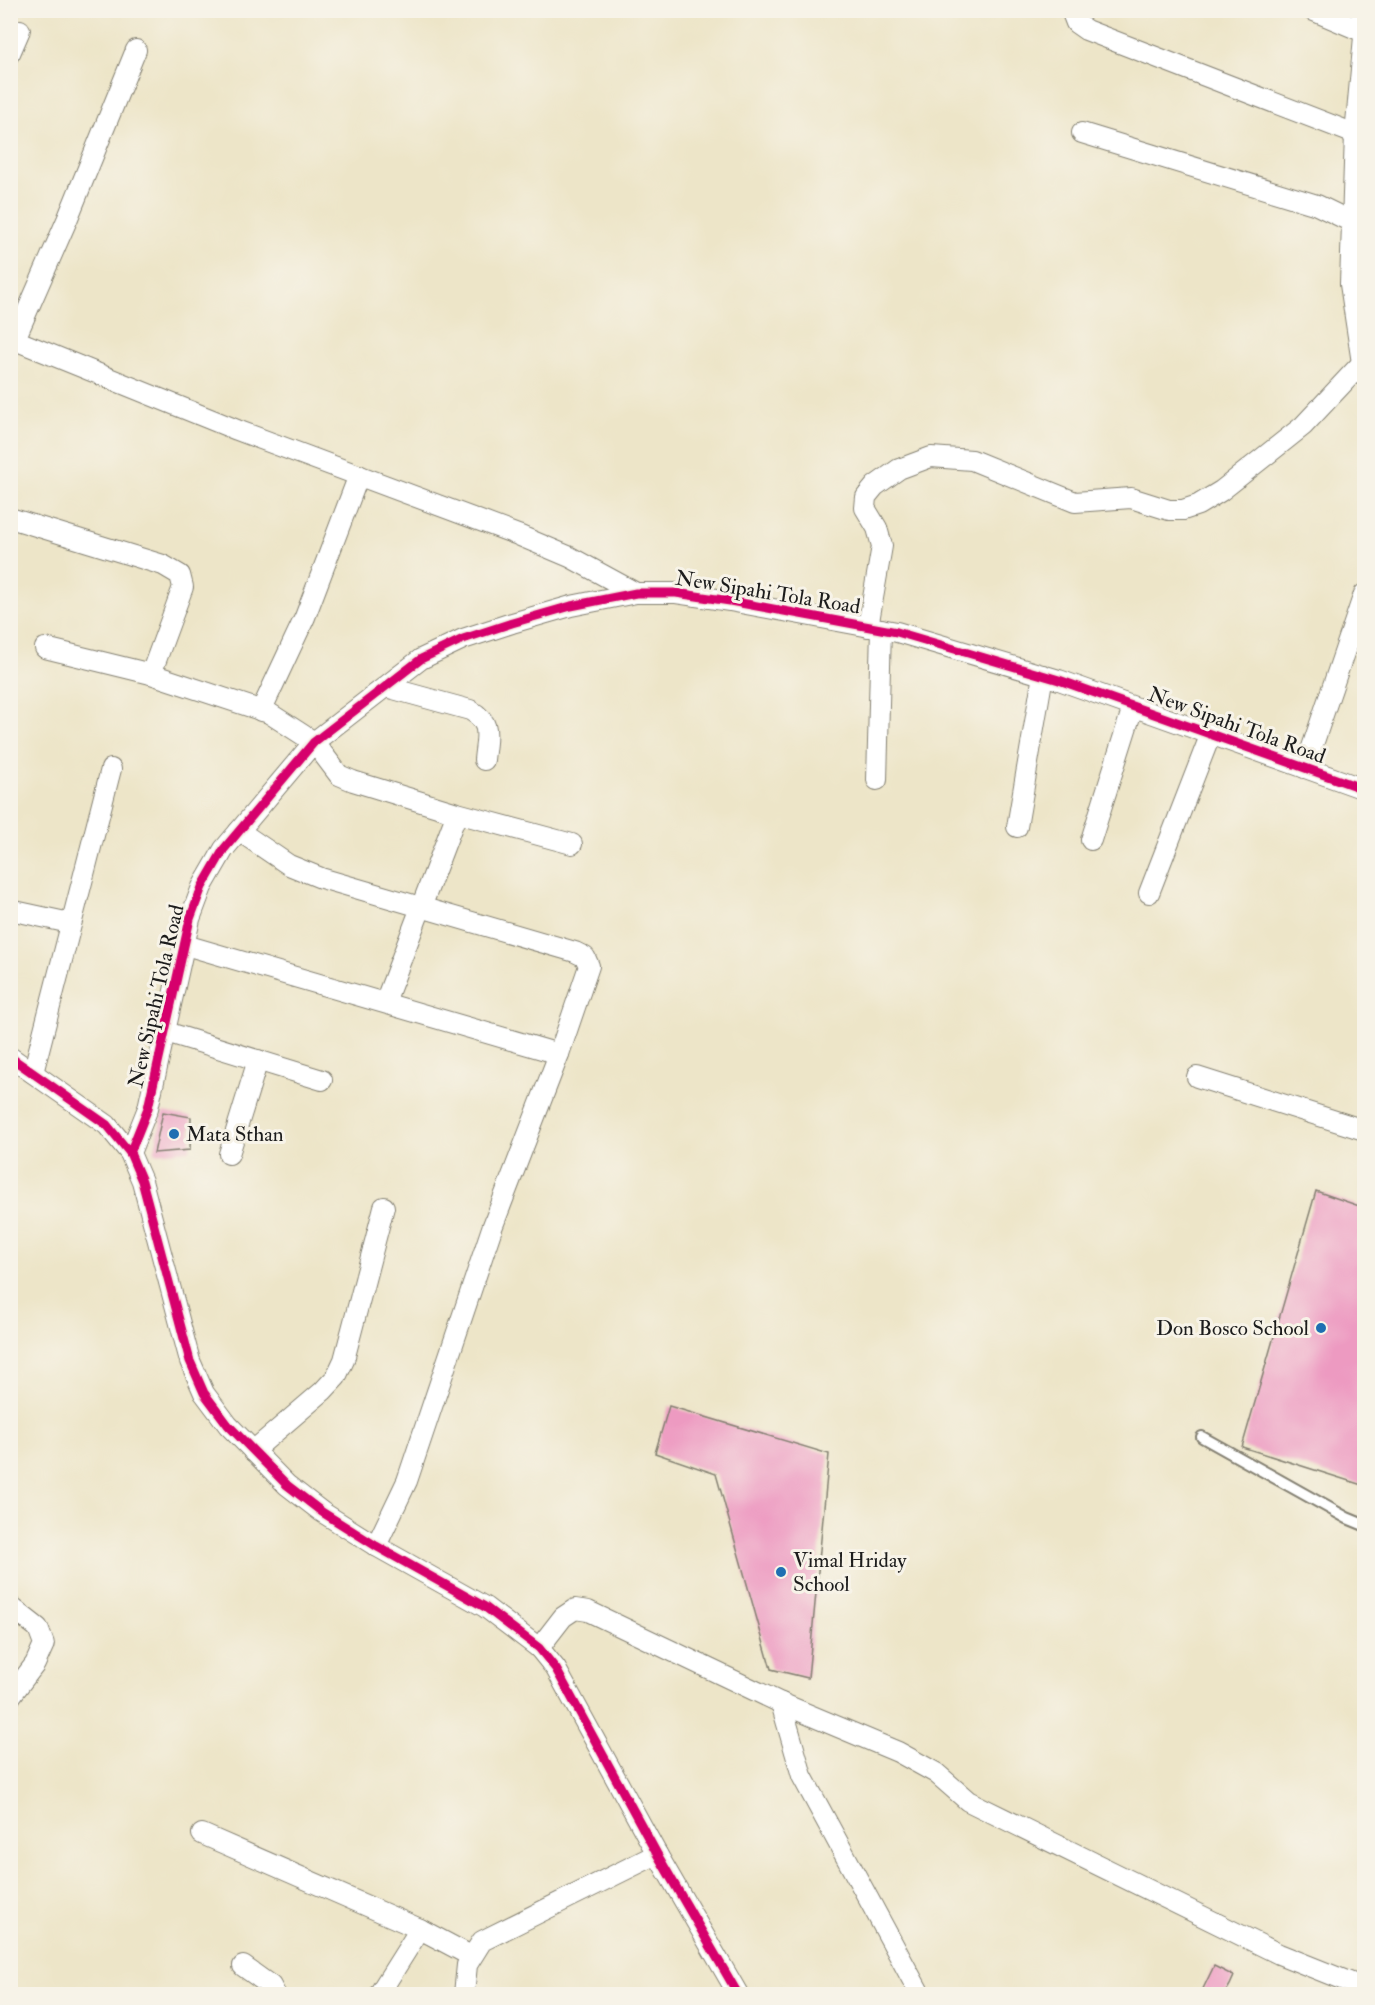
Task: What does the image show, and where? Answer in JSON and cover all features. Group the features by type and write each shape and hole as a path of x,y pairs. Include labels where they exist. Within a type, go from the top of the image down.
{"street":[{"path":"1071,10 1076,23 1086,30 1355,134"},
{"path":"1312,10 1364,32"},
{"path":"877,780 875,628 882,546 877,528 865,508 866,497 875,486 899,469 931,457 972,460 1075,502 1131,498 1169,510 1183,510 1198,505 1221,491 1303,426 1363,371 1350,284 1358,223 1355,134 1364,32 1361,10"},
{"path":"10,52 20,30"},
{"path":"136,51 67,220 13,339 237,430 518,535 570,557 636,593"},
{"path":"1082,133 1317,205 1358,223"},
{"path":"261,711 305,617 358,475"},
{"path":"10,519 163,565 180,574 183,587 151,674"},
{"name":"New Sipahi Tola Road","path":"130,1153 148,1108 183,944 202,887 224,849 314,742 421,659 463,639 571,606 636,593 676,593 875,628 1043,675 1365,789"},
{"path":"1305,768 1365,594"},
{"path":"45,648 151,674 261,711 314,742 339,775 457,813 572,844"},
{"path":"1017,826 1043,675"},
{"path":"386,687 470,710 481,717 487,728 484,760"},
{"path":"1091,840 1132,707"},
{"path":"1149,893 1210,736"},
{"path":"33,1073 111,769"},
{"path":"385,1002 457,813"},
{"path":"239,831 289,865 321,878 422,906 585,957 589,966 559,1054 492,1228 407,1481 376,1546"},
{"path":"10,910 70,923"},
{"path":"183,944 559,1054"},
{"path":"166,1032 322,1080"},
{"path":"10,1057 107,1125 130,1153 142,1181 190,1361 204,1392 228,1425 287,1485 322,1512 376,1546 485,1607 539,1648 571,1695 657,1854 738,1995"},
{"path":"229,1154 258,1060"},
{"path":"1197,1077 1365,1130"},
{"path":"253,1451 336,1377 344,1360 384,1206"},
{"path":"10,1606 38,1628 44,1644 35,1664 10,1697"},
{"path":"539,1648 563,1617 576,1609 588,1611 781,1703 898,1752 936,1773 968,1801 1279,1953 1365,1988"},
{"path":"781,1703 802,1776 916,1993"},
{"path":"202,1834 420,1929 471,1956"},
{"path":"464,1995 467,1965 482,1941 657,1854"},
{"path":"379,1995 420,1929"},
{"path":"243,1966 272,1986 275,1995"}],"lane":[{"path":"1203,1437 1347,1518 1365,1525"}],"building":[{"name":"Mata Sthan","path":"163,1112 191,1117 190,1150 154,1153"},
{"name":"Don Bosco School","path":"1316,1191 1365,1208 1365,1486 1242,1447"},
{"name":"Vimal Hriday School","path":"669,1406 829,1454 808,1678 771,1669 716,1474 655,1453"},
{"path":"1214,1966 1234,1976 1230,1985 1224,1995 1200,1995"}],"cycle path":[{"path":"130,1153 148,1108 190,919 202,887 224,849 314,742 421,659 463,639 512,623 571,606 636,593 676,593 897,632 1059,680 1364,789"},
{"path":"10,1057 107,1125 130,1153 142,1181 190,1361 204,1393 228,1425 287,1485 322,1512 376,1546 485,1607 539,1648 556,1669 657,1854 738,1994"}],"place":[{"name":"Mata Sthan","path":"174,1134"},
{"name":"Don Bosco School","path":"1321,1328"},
{"name":"Vimal Hriday School","path":"781,1572"}]}
